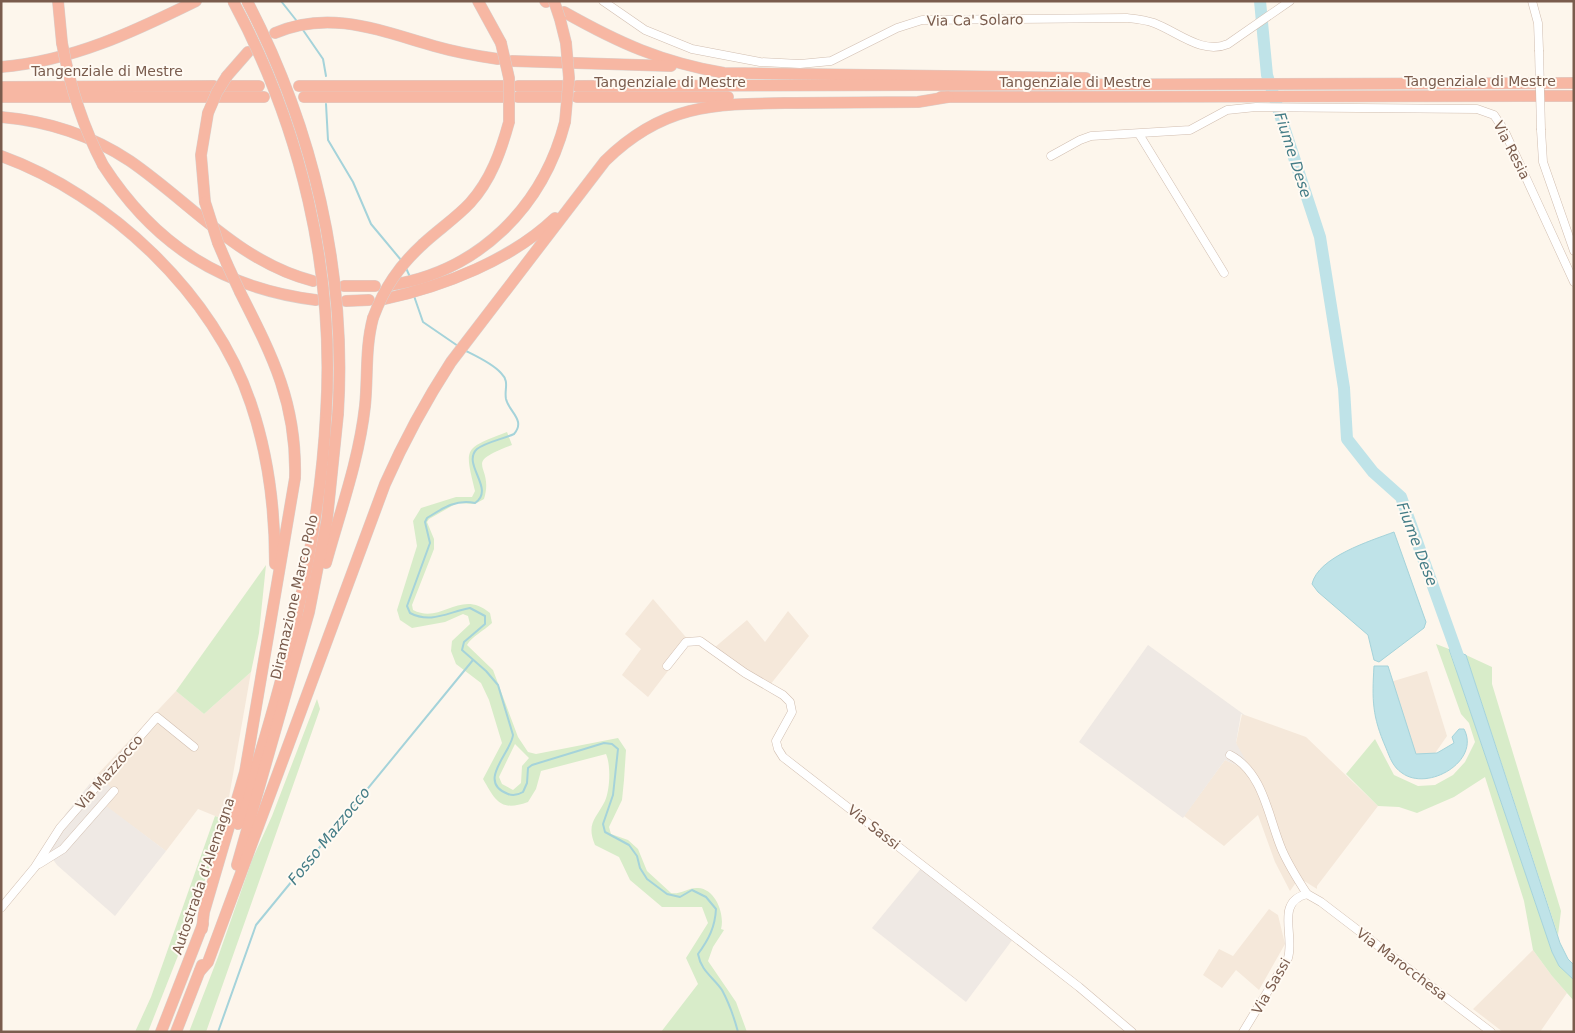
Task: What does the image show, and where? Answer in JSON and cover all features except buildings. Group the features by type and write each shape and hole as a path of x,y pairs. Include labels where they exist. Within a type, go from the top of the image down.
{"highway":[{"path":"58,1 62,43 72,92 80,116 103,164 124,196 148,223 170,242 218,273 259,288 316,300"},
{"path":"1,67 42,62 94,48 196,1"},
{"name":"Diramazione Marco Polo","path":"233,1 256,46 283,111 309,202 319,257 326,320 326,413 322,470 313,536 272,731"},
{"name":"Diramazione Marco Polo","path":"247,1 276,60 301,127 324,213 338,318 338,414 327,520 309,612 272,731"},
{"path":"309,612 318,589 358,447 365,406 366,357 373,318 390,281 405,260 470,202 487,178 500,152 509,122 510,78 501,44 478,1"},
{"path":"397,284 421,278 453,266 475,253 514,221 543,181 554,156 565,122 569,78 562,16 554,1"},
{"path":"562,16 626,45 690,67"},
{"path":"276,33 316,22 366,25 436,47 498,59"},
{"path":"202,930 204,912 245,772 293,496 296,451 294,432 280,376 226,264 205,202 202,155 208,114 222,83 248,52"},
{"path":"512,61 690,67 724,73 763,75 982,76 1185,80 1196,85"},
{"name":"Tangenziale di Mestre","path":"1,87 222,83 259,86"},
{"name":"Tangenziale di Mestre","path":"1574,83 1253,84 577,92 1257,102 1574,96"},
{"path":"299,86 503,92 304,97"},
{"path":"518,92 562,92"},
{"name":"Tangenziale di Mestre","path":"1,97 264,97"},
{"path":"200,971 208,962 385,484 402,444 428,397 451,362 604,161 635,135 669,117 702,107 720,104 918,102 948,97"},
{"path":"1,117 32,121 64,129 110,149 144,171 246,252 278,270 313,282"},
{"path":"1,156 44,174 104,211 152,252 205,316 251,404 264,452 272,490 275,532 275,599"},
{"path":"385,299 422,290 470,272 533,237 582,189"},
{"path":"344,286 375,286"},
{"path":"346,301 369,300"},
{"name":"Autostrada d'Alemagna","path":"176,1032 239,861 272,731"},
{"name":"Autostrada d'Alemagna","path":"160,1032 202,930 244,806 272,731"}],"street":[{"name":"Via Ca' Solaro","path":"603,1 645,30 678,45 716,55 777,63 813,64 831,61 896,28 922,20 1127,18 1155,23 1210,48 1228,44 1290,1"},
{"path":"1532,1 1538,23 1543,162 1574,251"},
{"path":"1051,156 1091,136 1190,130 1227,110 1257,102"},
{"name":"Via Resia","path":"1299,102 1477,109 1494,115 1504,130 1574,282"},
{"path":"1139,134 1224,273"},
{"name":"Via Sassi","path":"667,666 686,642 700,641 746,673 783,694 790,702 792,709 791,715 776,741 783,757 1079,987 1132,1032"},
{"name":"Via Mazzocco","path":"1,908 35,867 60,828 157,717 194,747"},
{"name":"Via Marocchesa","path":"1230,754 1241,762 1253,775 1284,853 1310,896 1491,1032"},
{"name":"Via Mazzocco","path":"35,867 63,849 114,791"},
{"name":"Via Sassi","path":"1243,1032 1288,958 1291,946 1287,918 1289,908 1296,899 1310,896"}],"shaded area":[{"path":"653,599 690,642 648,697 622,675 641,649 625,634"},
{"path":"788,611 809,636 766,690 714,648 747,620 765,642"},
{"path":"1148,645 1246,716 1241,714 1236,743 1250,768 1245,769 1225,760 1183,818 1079,742"},
{"path":"1427,671 1447,736 1431,759 1412,752 1387,683"},
{"path":"251,672 225,820 198,809 166,851 104,805 100,776 96,776 176,691 204,714"},
{"path":"1242,714 1306,737 1378,806 1317,886 1317,889 1301,879 1297,881 1290,891 1275,862 1258,815 1224,846 1184,816 1225,760 1245,769 1236,743"},
{"path":"96,776 100,776 114,791 105,805 166,851 115,916 57,865 49,854 72,812 64,816"},
{"path":"923,866 1013,939 966,1002 872,928"},
{"path":"1269,909 1278,915 1285,944 1259,990 1236,970 1222,988 1203,975 1219,949 1233,956"},
{"path":"1533,950 1567,993 1540,1032 1503,1032 1473,1009"}],"green space":[{"path":"507,432 512,445 496,452 483,461 482,466 486,478 484,499 475,504 457,503 427,522 434,539 434,549 412,605 413,610 433,613 469,604 479,606 490,613 492,623 467,645 493,670 518,737 528,752 536,754 618,738 626,750 624,780 622,800 609,827 611,834 628,840 638,849 647,871 671,893 698,888 704,889 714,898 722,917 721,929 724,930 713,947 708,961 736,1002 747,1032 661,1032 698,984 686,958 708,923 702,907 662,907 630,880 619,857 595,845 592,838 592,826 605,801 609,784 609,764 606,754 541,771 536,789 528,802 511,806 500,802 483,779 502,743 489,700 481,683 456,664 451,651 452,641 470,624 468,616 463,614 445,622 412,628 400,620 397,610 417,546 413,521 421,508 456,497 472,497 475,491 469,465 471,451 482,442","holes":["515,744 529,758 522,766 521,783 513,790 502,784 499,777"]},
{"path":"266,565 259,633 251,672 204,714 176,691"},
{"path":"1436,644 1449,649 1552,952 1559,966 1574,980 1574,1001 1533,950 1524,901 1485,777 1454,797 1417,813 1399,807 1378,806 1346,774 1375,739 1394,775 1418,786 1435,785 1453,775 1465,762 1475,742 1469,723 1461,714"},
{"path":"1466,655 1492,667 1492,684 1561,911 1558,935"},
{"path":"317,699 320,709 206,1032 189,1032 252,860 272,816"},
{"path":"215,816 225,820 224,825 183,943 148,1032 135,1032 151,997"}],"water":[{"path":"1394,532 1426,622 1424,628 1379,662 1374,660 1368,635 1318,592 1312,584 1316,574 1334,558 1359,545"},
{"path":"1449,649 1466,655 1560,943 1568,959 1574,965 1574,980 1559,966 1552,952"},
{"path":"1374,666 1388,666 1416,754 1437,753 1454,743 1452,737 1459,729 1464,729 1467,741 1465,752 1459,762 1449,770 1438,776 1425,779 1413,778 1399,771 1394,765 1381,737 1374,708"}],"waterway":[{"path":"281,1 296,20"},
{"name":"Fiume Dese","path":"1260,1 1267,75 1320,237 1344,388 1347,439 1373,472 1401,497 1462,667"},
{"path":"303,30 323,59 326,76"},
{"path":"326,104 328,140 353,182 371,224 401,260"},
{"path":"406,268 410,277"},
{"path":"414,296 423,322 458,346"},
{"path":"464,350 489,363 504,376 506,399 518,420 517,429 514,434 490,442 477,449 473,455 473,462 482,491 475,503 456,503 427,518 425,522 430,543 407,606 410,613 425,617 440,616 470,608 485,616 485,624 464,642 462,650 486,671 498,685 513,735 495,775 495,782 499,789 512,795 523,792 527,783 528,768 532,765 604,743 612,744 618,749 613,795 603,824 605,832 629,845 637,856 640,868 647,879 667,894 680,897 692,890 706,897 716,909 711,933 698,954 702,965 725,995 738,1032"},
{"name":"Fosso Mazzocco","path":"218,1032 256,925 473,660"}]}
